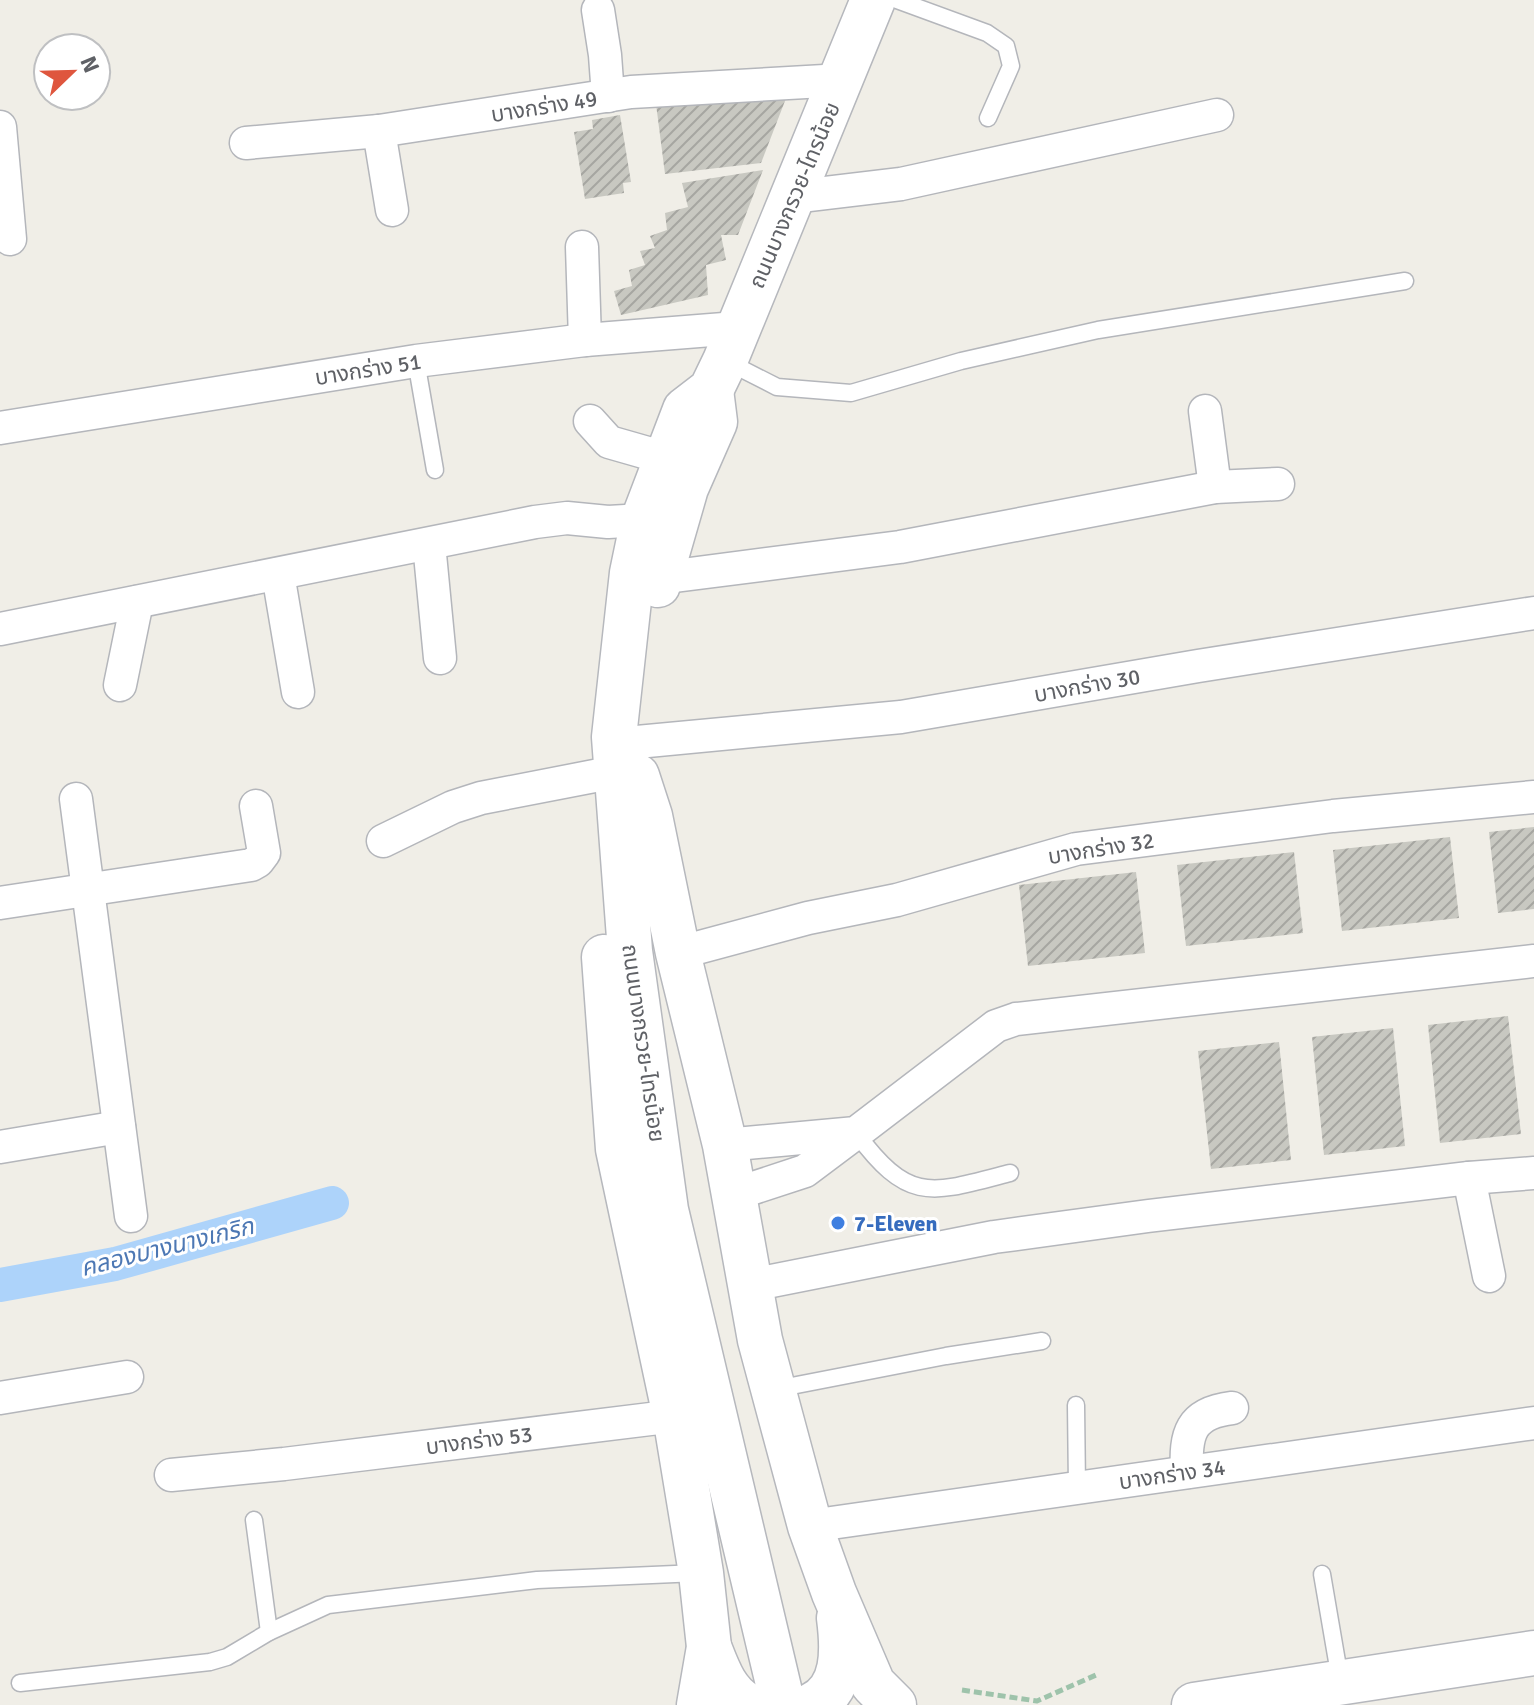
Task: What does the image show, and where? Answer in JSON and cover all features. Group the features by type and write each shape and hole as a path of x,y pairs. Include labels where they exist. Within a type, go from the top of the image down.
{"main road":[{"name":"ถนนบางกรวย-ไทรน้อย","path":"801,1705 683,1207 646,1010 630,951 627,775 659,578 686,488 715,422 724,360 873,0"},
{"name":"ถนนบางกรวย-ไทรน้อย","path":"627,775 614,737 616,703 632,573 643,520 685,410 724,360"},
{"path":"627,775 650,816 678,953 725,1145 760,1340 810,1526 834,1593 873,1684 894,1705"},
{"path":"627,775 608,849 603,947 618,1149 675,1416 701,1573 709,1647 699,1705"},
{"name":"ถนนบางกรวย-ไทรน้อย","path":"646,1010 666,1210 783,1705"},
{"path":"812,1705 837,1679 842,1658 834,1593"},
{"path":"709,1647 724,1683 747,1705"},
{"path":"1194,1705 1534,1653"}],"street":[{"path":"598,10 608,96"},
{"name":"บางกร่าง 49","path":"246,143 379,131 631,92 842,80"},
{"path":"792,197 901,184 1217,115"},
{"path":"0,127 10,239"},
{"path":"379,131 392,210"},
{"path":"582,247 585,340"},
{"name":"บางกร่าง 51","path":"0,428 416,361 585,340 724,360"},
{"path":"1205,411 1215,487"},
{"path":"590,421 609,442 665,458"},
{"path":"659,578 900,547 1215,487 1278,484"},
{"path":"0,629 535,522 567,518 608,522 643,520"},
{"path":"429,544 440,658"},
{"path":"278,574 298,692"},
{"path":"120,685 137,602"},
{"name":"บางกร่าง 30","path":"383,841 453,807 481,798 627,775 901,717 1534,613"},
{"name":"บางกร่าง 32","path":"678,953 808,918 897,900 1076,849 1333,816 1534,797"},
{"path":"76,799 131,1216"},
{"path":"0,903 251,865 264,853 256,806"},
{"path":"735,1194 805,1171 996,1026 1016,1019 1534,961"},
{"path":"0,1147 119,1127"},
{"path":"725,1145 856,1133"},
{"path":"751,1285 994,1237 1148,1216 1534,1173"},
{"path":"1469,1178 1489,1276"},
{"path":"0,1398 127,1377"},
{"path":"1187,1472 1189,1434 1213,1410 1232,1408"},
{"name":"บางกร่าง 53","path":"171,1475 675,1416"},
{"name":"บางกร่าง 34","path":"810,1526 1534,1423"}],"lane":[{"path":"897,0 987,33 1006,46 1011,66 988,118"},
{"path":"724,360 777,387 851,393 961,361 1098,330 1405,281"},
{"path":"416,361 435,470"},
{"path":"856,1133 878,1163 900,1181 923,1189 966,1185 1010,1173"},
{"path":"774,1389 1042,1341"},
{"path":"1076,1405 1077,1488"},
{"path":"254,1520 269,1632"},
{"path":"20,1683 210,1662 227,1657 269,1632 328,1605 537,1580 701,1573"},
{"path":"1322,1574 1340,1683"}],"path":[{"path":"962,1690 1038,1703 1096,1675"}],"building":[{"path":"790,88 761,163 665,174 656,104"},
{"path":"620,115 631,182 623,183 624,193 585,199 574,132 593,129 592,120"},
{"path":"763,170 738,235 721,235 726,260 706,265 708,295 621,315 614,291 632,286 629,270 645,265 640,251 655,248 650,236 667,230 665,213 688,207 682,183"},
{"path":"1534,827 1534,909 1498,913 1489,832"},
{"path":"1450,837 1459,918 1342,931 1333,850"},
{"path":"1294,852 1303,933 1186,946 1177,865"},
{"path":"1136,872 1145,953 1028,966 1019,885"},
{"path":"1508,1016 1521,1134 1440,1143 1428,1025"},
{"path":"1393,1028 1405,1146 1324,1155 1312,1037"},
{"path":"1279,1042 1291,1160 1211,1169 1198,1051"}],"waterway":[{"name":"คลองบางนางเกริก","path":"0,1285 115,1264 332,1203"}],"place":[{"name":"7-Eleven","path":"838,1223"}]}
